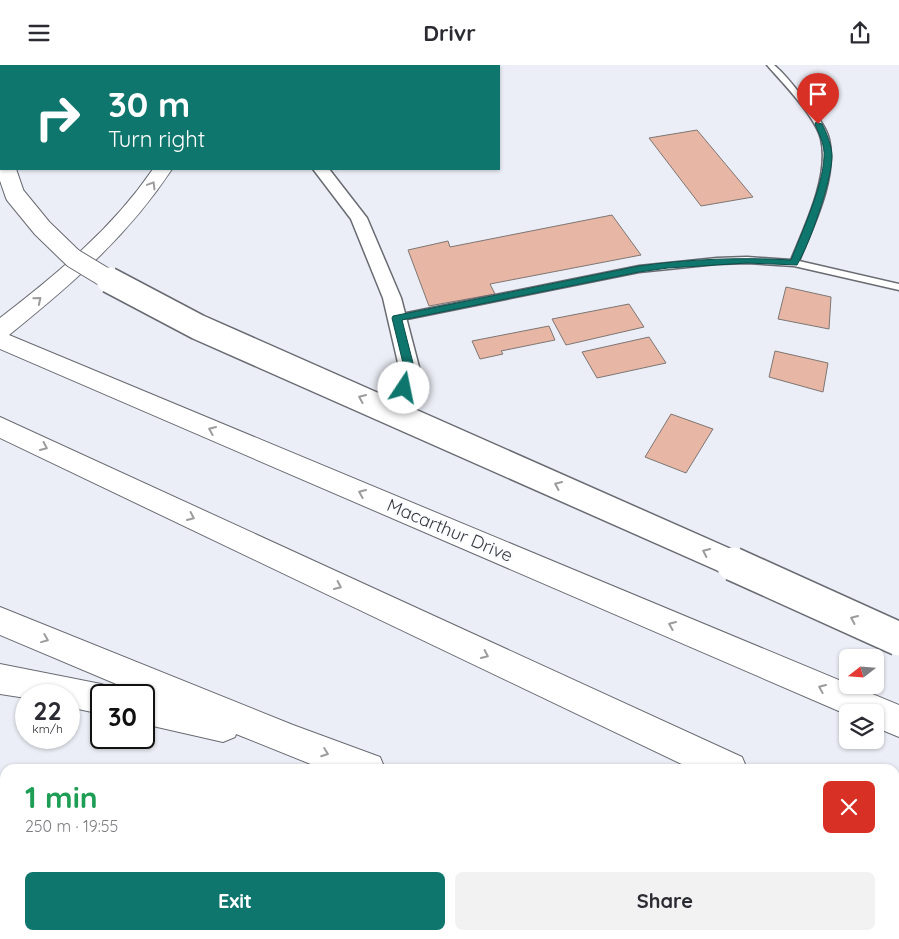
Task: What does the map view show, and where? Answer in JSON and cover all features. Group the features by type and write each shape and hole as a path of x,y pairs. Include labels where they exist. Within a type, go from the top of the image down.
{"highway":[{"path":"6,170 15,195 42,228 74,257 114,283 198,327 636,520 899,639"},
{"path":"0,330 84,261 113,234 147,194 161,170"},
{"name":"Macarthur Drive","path":"0,340 899,721"},
{"path":"0,427 719,764"},
{"path":"0,621 293,741 355,764"},
{"path":"0,679 90,697"},
{"path":"155,710 293,741"}],"street":[{"path":"322,170 359,218 392,298 409,367 404,388"}],"lane":[{"path":"770,65 788,82 818,124 825,139 828,156 811,221 794,263"},
{"path":"397,318 639,269 674,264 747,260 794,263 899,287"}],"building":[{"path":"697,130 753,197 701,206 649,138"},
{"path":"612,215 641,255 490,284 495,294 429,306 408,250 448,241 450,247"},
{"path":"786,287 831,297 829,329 778,319"},
{"path":"629,304 644,327 566,345 552,319"},
{"path":"549,326 555,340 501,351 503,354 480,359 472,341"},
{"path":"649,337 666,363 597,378 582,352"},
{"path":"775,351 828,363 823,392 769,377"},
{"path":"671,414 713,429 686,473 645,457"}],"route":[{"path":"404,388 409,367 397,318 639,269 682,263 747,260 794,263 811,221 828,156 825,139 818,124"}]}
